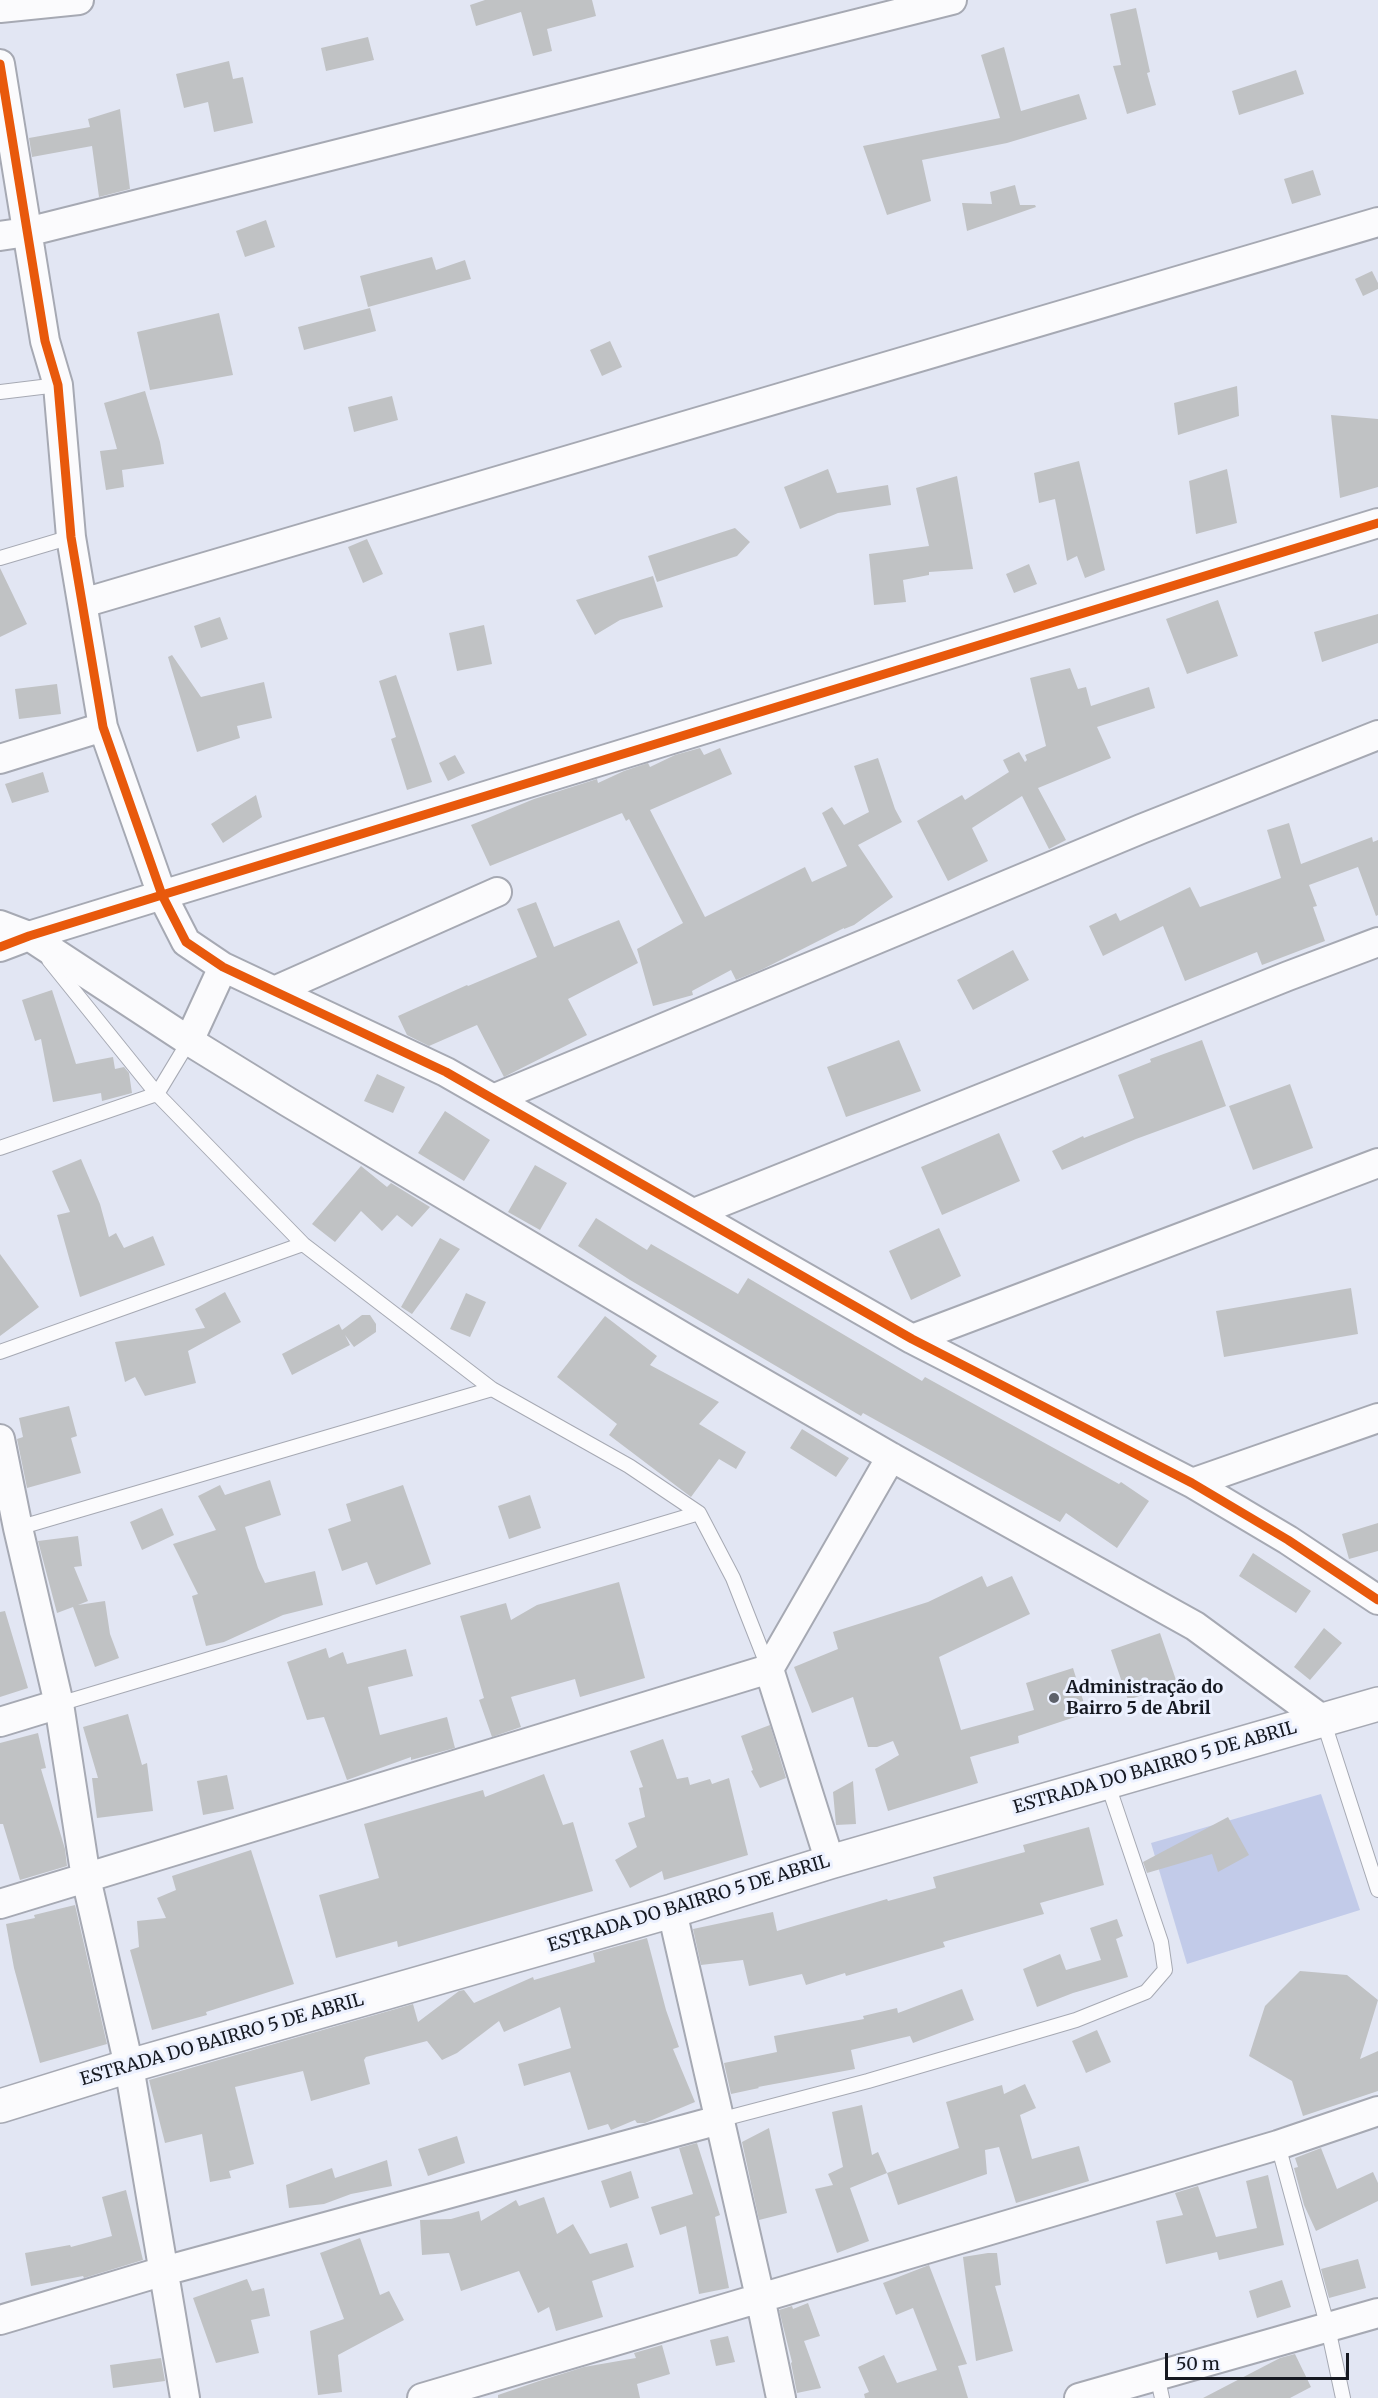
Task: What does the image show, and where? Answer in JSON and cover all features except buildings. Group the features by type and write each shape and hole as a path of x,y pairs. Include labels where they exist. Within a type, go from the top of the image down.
{"street":[{"path":"0,8 79,0"},
{"path":"14,234 951,0"},
{"path":"0,64 14,234 58,384 71,537 103,727 162,894 186,942 223,967 446,1072 912,1339 1192,1484 1288,1540 1378,1600"},
{"path":"83,603 1378,222"},
{"path":"0,947 162,894 1378,523"},
{"path":"0,759 103,727"},
{"path":"493,1099 1141,829 1378,735"},
{"path":"274,991 497,892"},
{"path":"0,926 29,936 189,1041 675,1332 891,1457 1196,1626 1323,1720"},
{"path":"694,1213 1378,942"},
{"path":"189,1041 223,967"},
{"path":"912,1339 1378,1163"},
{"path":"1192,1484 1378,1418"},
{"path":"0,1439 9,1531 59,1704 86,1878 129,2066 185,2398"},
{"path":"0,1904 769,1670 891,1457"},
{"path":"769,1670 830,1862"},
{"path":"0,1722 59,1704"},
{"name":"ESTRADA DO BAIRRO 5 DE ABRIL","path":"0,2106 129,2066 672,1911 830,1862 1378,1704"},
{"path":"672,1911 781,2398"},
{"path":"422,2398 1278,2145 1378,2110"},
{"path":"0,2320 164,2271 718,2120"},
{"path":"1079,2398 1159,2387 1378,2313"}],"lane":[{"path":"0,392 58,384"},
{"path":"0,558 71,537"},
{"path":"29,936 157,1094 303,1244 492,1389 629,1466 699,1513 733,1578 769,1670"},
{"path":"0,1148 157,1094 189,1041"},
{"path":"0,1352 303,1244"},
{"path":"9,1531 492,1389"},
{"path":"59,1704 699,1513"},
{"path":"1323,1720 1378,1890"},
{"path":"718,2120 868,2082 1076,2020 1146,1992 1165,1970 1161,1942 1107,1782"},
{"path":"1278,2145 1328,2328 1343,2398"}],"shaded area":[{"path":"1321,1794 1360,1910 1187,1964 1151,1843"}],"cycle path":[{"path":"0,64 45,341 58,385 71,537 103,727 162,895 186,942 223,967 446,1072 912,1339 1192,1483 1288,1540 1378,1600"},
{"path":"0,947 162,895 1378,523"}],"place":[{"name":"Administração do Bairro 5 de Abril","path":"1054,1698"}]}
